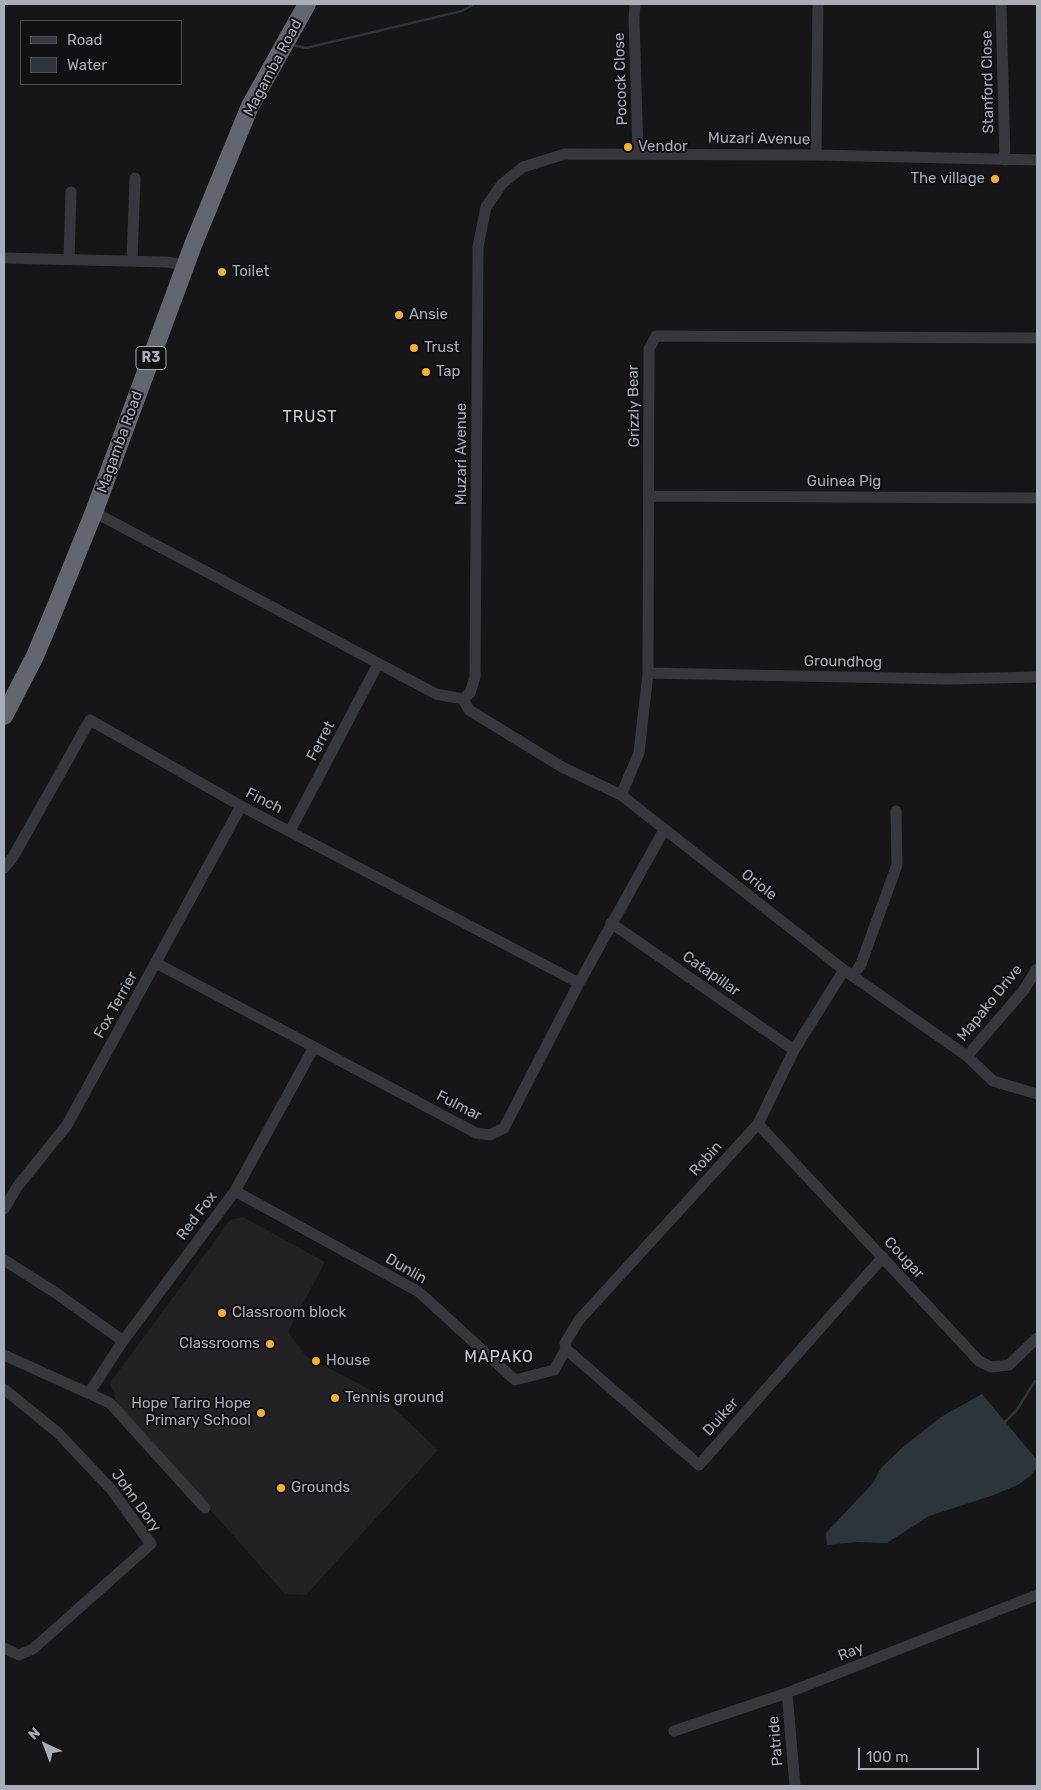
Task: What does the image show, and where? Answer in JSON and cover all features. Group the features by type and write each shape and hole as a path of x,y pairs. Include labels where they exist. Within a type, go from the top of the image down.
{"highway":[{"name":"Magamba Road","path":"4,716 35,656 94,512 185,265 250,106 307,4"}],"street":[{"name":"Pocock Close","path":"635,4 638,153"},
{"path":"816,155 818,4"},
{"name":"Stanford Close","path":"1001,4 1005,160"},
{"name":"Muzari Avenue","path":"463,699 470,693 475,677 478,246 486,208 502,184 523,167 565,154 816,155 1037,160"},
{"path":"132,261 135,178"},
{"path":"69,258 71,192"},
{"path":"4,258 69,258 185,265"},
{"name":"Grizzly Bear","path":"620,795 639,753 648,673 650,496 648,349 656,336 1037,338"},
{"name":"Guinea Pig","path":"650,496 1037,498"},
{"path":"94,512 436,694 463,699"},
{"name":"Ferret","path":"290,831 378,664"},
{"name":"Groundhog","path":"648,673 948,679 1037,677"},
{"name":"Oriole","path":"463,699 469,710 562,767 620,795 848,973 967,1056 993,1081 1037,1094"},
{"name":"Finch","path":"4,868 13,856 90,720 241,806 579,983"},
{"name":"Fox Terrier","path":"4,1209 17,1187 67,1126 241,806"},
{"name":"Robin","path":"566,1349 565,1343 579,1320 758,1124 794,1050 848,973 860,964 897,865 896,811"},
{"name":"Fulmar","path":"156,962 476,1132 490,1135 504,1128 579,983 664,830"},
{"name":"Catapillar","path":"611,924 794,1050"},
{"name":"Mapako Drive","path":"967,1056 1023,991 1037,969"},
{"name":"Red Fox","path":"89,1393 123,1341 235,1191 314,1047"},
{"name":"Cougar","path":"758,1124 979,1361 991,1366 1009,1365 1037,1338"},
{"name":"Dunlin","path":"235,1191 418,1292 515,1380 554,1370 566,1349"},
{"name":"Duiker","path":"566,1349 699,1465 883,1257"},
{"path":"4,1260 56,1293 123,1341"},
{"path":"4,1355 110,1403 205,1508"},
{"name":"John Dory","path":"4,1389 58,1432 111,1489 151,1544 33,1649 20,1655 4,1648"},
{"name":"Ray","path":"674,1731 787,1693 1037,1595"},
{"name":"Patride","path":"787,1693 795,1786"}],"shaded area":[{"name":"Hope Tariro Hope Primary School","path":"243,1217 325,1262 288,1332 306,1356 380,1395 438,1450 306,1595 285,1594 118,1406 110,1383 230,1220"}],"water":[{"path":"982,1394 1037,1460 1037,1467 1030,1476 1018,1485 991,1496 929,1516 887,1543 857,1542 827,1545 826,1533 873,1483 881,1468 904,1446 941,1417"}],"waterway":[{"path":"293,45 306,48 462,11 474,4"},
{"path":"1005,1422 1016,1411 1035,1381 1037,1383"}],"place":[{"name":"Vendor","path":"628,147"},
{"name":"The village","path":"995,179"},
{"name":"Toilet","path":"222,272"},
{"name":"Ansie","path":"399,315"},
{"name":"Trust","path":"414,348"},
{"name":"Tap","path":"426,372"},
{"name":"Classroom block","path":"222,1313"},
{"name":"Classrooms","path":"270,1344"},
{"name":"House","path":"316,1361"},
{"name":"Tennis ground","path":"335,1398"},
{"name":"Hope Tariro Hope Primary School","path":"261,1413"},
{"name":"Grounds","path":"281,1488"}],"district":[{"name":"TRUST","path":"310,417"},
{"name":"MAPAKO","path":"499,1357"}]}
